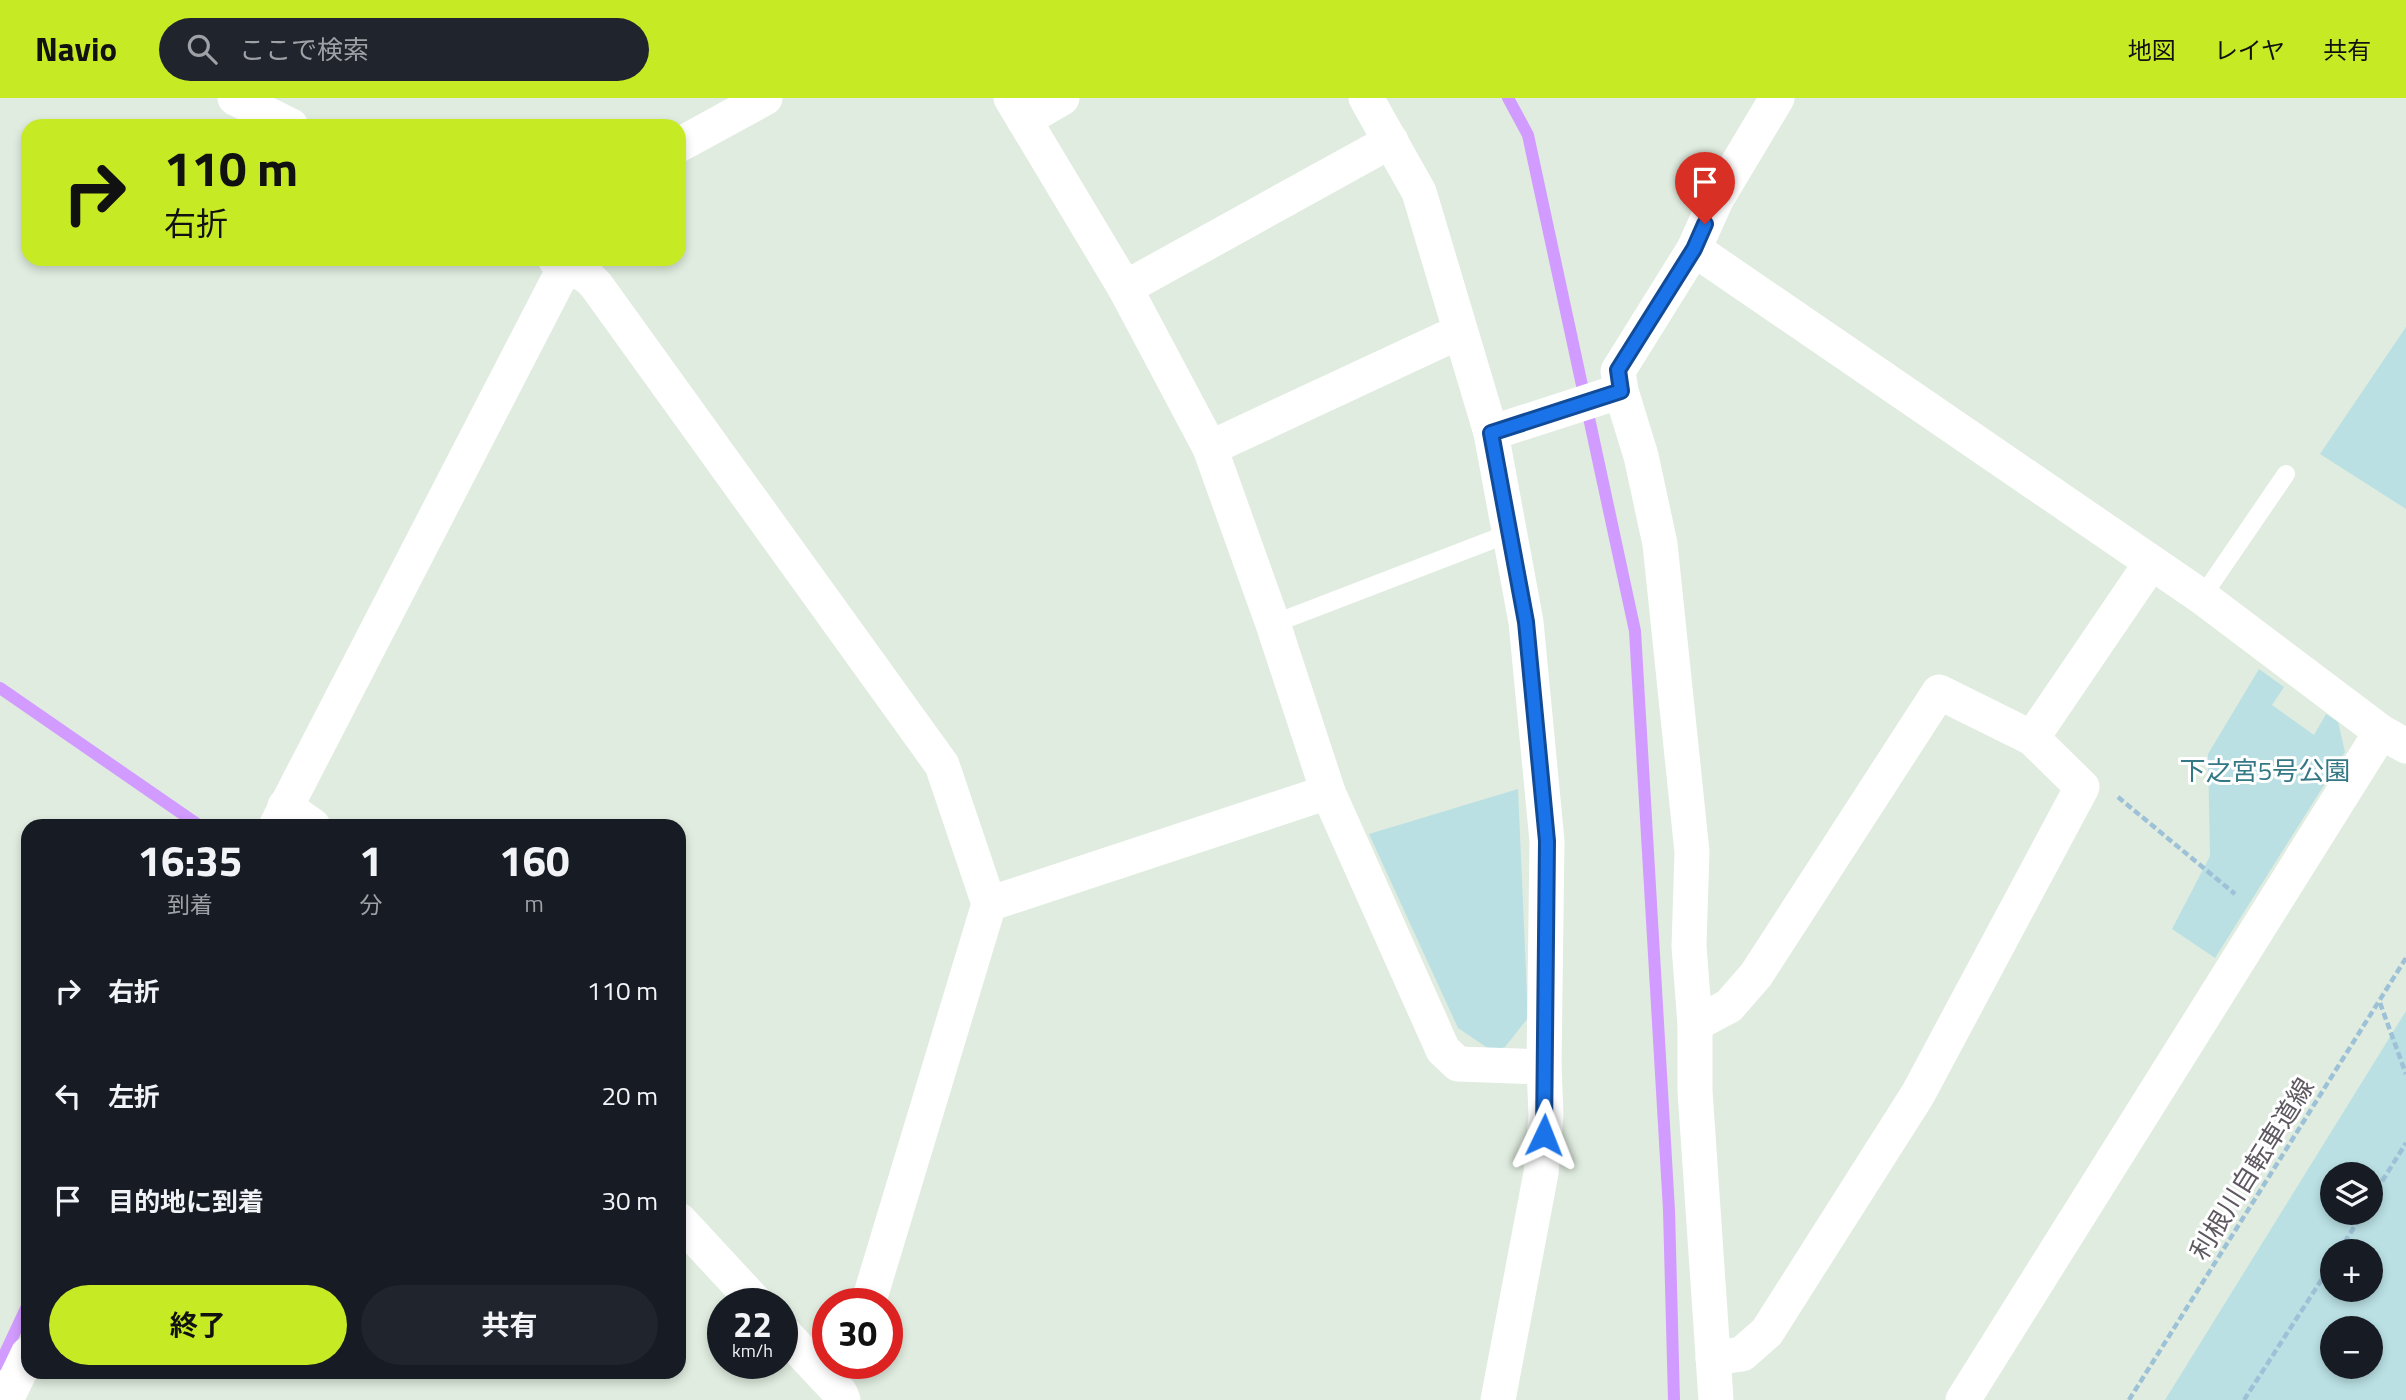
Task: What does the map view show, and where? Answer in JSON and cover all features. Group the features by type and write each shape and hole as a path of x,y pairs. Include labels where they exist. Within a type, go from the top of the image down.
{"street":[{"path":"235,98 277,119"},
{"path":"686,141 765,98"},
{"path":"1062,98 1018,109 1125,288 1210,448 1273,624 1328,792 1443,1050 1458,1064 1544,1067"},
{"path":"1366,98 1419,192 1491,433 1526,622 1547,841 1544,1067 1546,1115 1541,1173 1498,1400"},
{"path":"1716,1400 1695,1091 1695,1024 1689,946 1692,852 1660,544 1641,456 1621,391 1618,370 1694,249 1716,200 1777,98"},
{"path":"1125,288 1391,141"},
{"path":"1694,249 2202,597 2394,739 2265,919 1964,1400"},
{"path":"280,816 561,266"},
{"path":"572,266 596,285 942,765 989,904 873,1288"},
{"path":"1210,448 1459,332"},
{"path":"1491,433 1621,391"},
{"path":"2032,738 2151,563"},
{"path":"1695,1024 1729,1006 1756,975 1939,692 2032,738 2082,787 1918,1094 1767,1332 1742,1354 1713,1358"},
{"path":"989,904 1328,792"},
{"path":"686,1228 742,1288"},
{"path":"798,1345 844,1385"},
{"path":"6,1400 21,1369"}],"lane":[{"path":"2202,597 2286,474"},
{"path":"1273,624 1510,533"}],"path":[{"path":"2082,787 2105,787 2265,919"},
{"name":"利根川自転車道線","path":"2129,1400 2406,958"},
{"path":"2380,1002 2406,1074"},
{"path":"2383,1180 2406,1143"},
{"path":"2244,1400 2320,1282"}],"green space":[{"path":"2406,327 2406,509 2320,454"},
{"name":"下之宮5号公園","path":"2259,669 2284,687 2272,705 2314,735 2326,714 2338,722 2345,752 2215,958 2172,929 2210,856 2208,754"},
{"path":"1518,789 1528,1018 1505,1047 1492,1051 1458,1028 1369,834"},
{"path":"2406,1011 2406,1400 2165,1400"}],"waterway":[{"path":"1508,98 1528,135 1635,631 1669,1210 1674,1400"},
{"path":"0,688 190,819"},
{"path":"0,1364 21,1319"}],"route":[{"path":"1544,1135 1547,841 1526,622 1491,433 1621,391 1618,370 1694,249 1705,224"}]}
